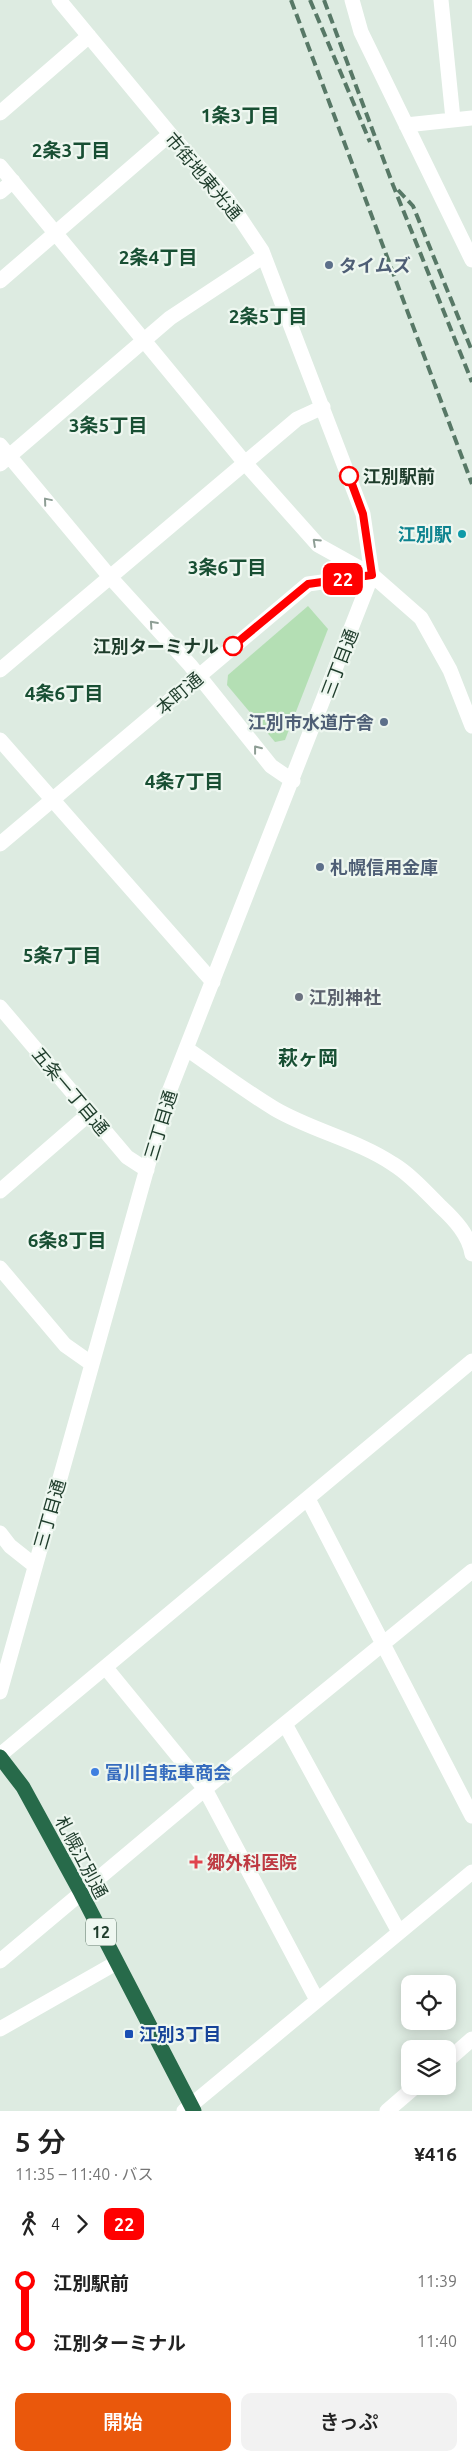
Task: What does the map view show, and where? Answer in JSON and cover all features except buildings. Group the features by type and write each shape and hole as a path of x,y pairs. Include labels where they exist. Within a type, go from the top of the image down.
{"highway":[{"name":"札幌江別通","path":"0,1756 23,1788 82,1893 190,2109"}],"street":[{"name":"市街地東光通","path":"58,0 228,200 264,256 363,514 372,575"},
{"path":"352,0 361,32 472,260"},
{"path":"441,0 453,119"},
{"path":"0,113 89,36"},
{"path":"406,125 472,118"},
{"path":"0,281 170,134"},
{"path":"0,166 245,463 318,545 372,575 421,618 450,670 472,726"},
{"path":"0,192 13,181"},
{"path":"264,256 170,318 3,455 199,676 270,766 293,781"},
{"path":"0,670 297,419 323,407"},
{"name":"本町通","path":"0,844 308,584 372,575"},
{"name":"三丁目通","path":"0,1692 34,1565 167,1097 293,781 372,575"},
{"path":"0,740 213,982"},
{"name":"五条一丁目通","path":"0,1007 127,1157 147,1170"},
{"path":"187,1050 274,1109 295,1120 366,1149 393,1164 416,1182 456,1221 470,1244 472,1254"},
{"path":"0,1191 90,1113"},
{"path":"0,1268 65,1345 92,1364"},
{"path":"0,1756 472,1361"},
{"path":"308,1499 472,1816"},
{"path":"0,1533 10,1546 34,1565"},
{"path":"0,1961 205,1789 472,1572"},
{"path":"106,1668 205,1789 317,2000"},
{"path":"286,1724 399,1932"},
{"path":"190,2109 317,2000 472,1872"},
{"path":"0,2028 116,1963"},
{"path":"456,2053 472,2039"},
{"path":"387,2111 406,2095"}],"green space":[{"path":"308,606 328,629 285,740 275,742 227,685 228,675"}],"railway":[{"path":"291,0 472,484"},
{"path":"310,0 370,142"},
{"path":"324,0 393,185 472,382"},
{"path":"398,190 413,206 472,351"}],"bus line":[{"name":"22","path":"233,646 308,584 372,575 363,514 349,476"}],"place":[{"name":"タイムズ","path":"329,265"},
{"name":"江別駅前","path":"349,476"},
{"name":"江別駅","path":"462,534"},
{"name":"江別ターミナル","path":"233,646"},
{"name":"江別市水道庁舎","path":"384,722"},
{"name":"札幌信用金庫","path":"320,867"},
{"name":"江別神社","path":"299,997"},
{"name":"富川自転車商会","path":"95,1772"},
{"name":"郷外科医院","path":"196,1862"},
{"name":"江別3丁目","path":"129,2034"}],"district":[{"name":"1条3丁目","path":"240,115"},
{"name":"2条3丁目","path":"71,150"},
{"name":"2条4丁目","path":"158,257"},
{"name":"2条5丁目","path":"268,316"},
{"name":"3条5丁目","path":"108,425"},
{"name":"3条6丁目","path":"227,567"},
{"name":"4条6丁目","path":"64,693"},
{"name":"4条7丁目","path":"184,781"},
{"name":"5条7丁目","path":"62,955"},
{"name":"萩ヶ岡","path":"308,1057"},
{"name":"6条8丁目","path":"67,1240"}]}
